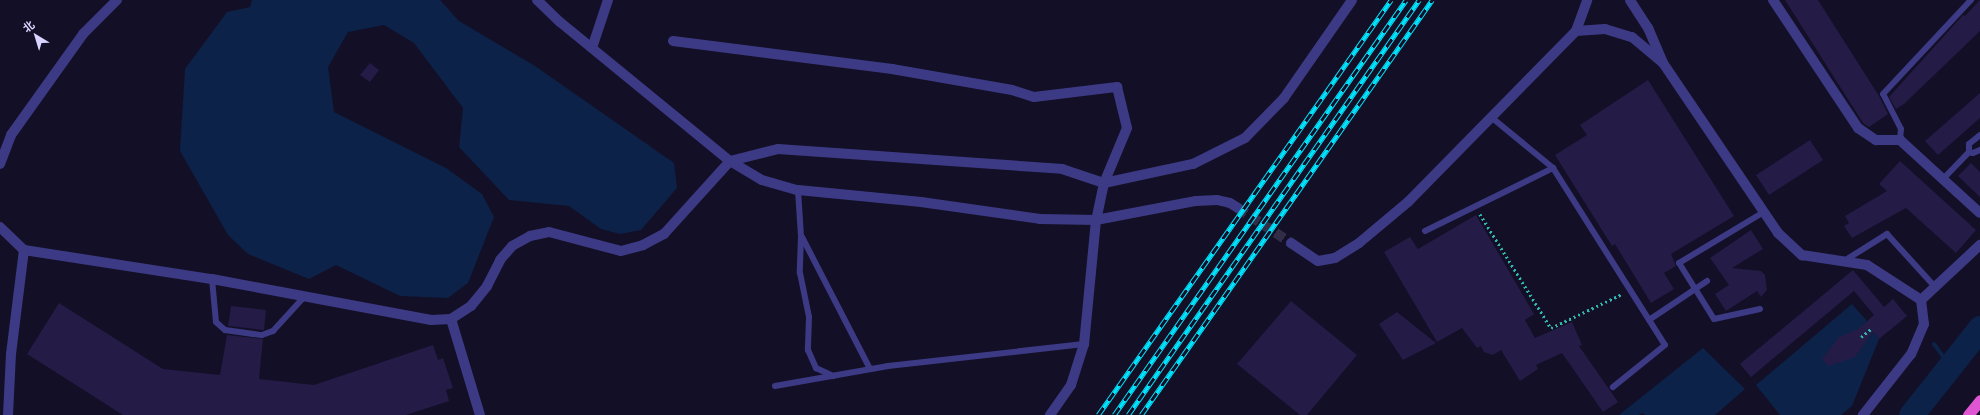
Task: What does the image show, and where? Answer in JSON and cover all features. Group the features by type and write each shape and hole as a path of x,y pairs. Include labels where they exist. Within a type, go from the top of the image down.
{"highway":[{"path":"1968,415 1980,400"}],"street":[{"path":"0,164 11,135 65,59 83,34 117,0"},
{"path":"537,0 560,22 730,161 762,180 798,190 921,202 1040,219 1096,220 1196,201 1216,200 1230,203 1238,208"},
{"path":"592,48 608,0"},
{"path":"0,227 24,250 212,278 424,319 452,318 471,306 487,286 500,260 512,246 530,236 549,232 621,251 643,245 664,234 730,161 778,148 1062,169 1104,183 1193,164 1245,138 1284,98 1352,0"},
{"path":"1291,244 1318,261 1335,258 1359,243 1408,202 1576,31 1587,0"},
{"path":"1630,0 1648,28 1663,63 1778,233 1802,255 1866,265 1921,300"},
{"path":"1773,0 1858,128 1876,140 1900,140 1980,213"},
{"path":"1576,31 1605,30 1632,37 1663,63"},
{"path":"673,41 892,69 1012,90 1034,97 1117,87 1127,128 1104,183 1096,220 1084,344 1071,385 1050,415"},
{"path":"1921,300 1980,246"},
{"path":"8,415 11,354 24,250"},
{"path":"1863,415 1911,354 1924,324 1921,300"},
{"path":"452,318 480,415"}],"lane":[{"path":"1900,140 1901,128 1883,94 1971,0"},
{"path":"1491,117 1553,168 1665,345 1613,387"},
{"path":"1943,179 1969,152 1969,144 1980,135"},
{"path":"1969,152 1973,153 1980,150"},
{"path":"1425,231 1553,168"},
{"path":"798,190 801,236 800,273 809,317 808,350 816,368 833,376"},
{"path":"1760,309 1714,319 1679,263 1764,212"},
{"path":"1842,262 1887,234 1935,287"},
{"path":"801,236 870,369"},
{"path":"212,278 216,322 226,330 262,335 273,331 305,296"},
{"path":"1649,320 1707,281"},
{"path":"775,386 870,369 1084,344"}],"path":[{"path":"1475,206 1551,328 1630,290"},
{"path":"1861,337 1871,329"}],"water":[{"path":"252,0 440,0 459,21 535,66 674,163 677,188 641,230 620,234 601,229 569,206 509,200 459,147 463,108 414,43 384,25 348,32 328,67 334,112 446,168 482,194 494,217 468,283 448,298 400,296 336,265 309,279 248,254 228,235 180,151 185,69 227,12 250,7"},
{"path":"1852,304 1867,321 1865,323 1879,339 1852,406 1841,415 1780,415 1756,385"},
{"path":"1703,348 1745,389 1715,415 1645,415 1642,413 1639,415 1619,415"}],"building":[{"path":"1785,0 1818,0 1879,96 1888,114 1869,127 1863,123"},
{"path":"1980,0 1980,31 1904,104 1896,109 1889,97 1963,15 1965,16"},
{"path":"370,63 379,70 370,82 360,75"},
{"path":"1648,80 1734,216 1671,254 1676,266 1664,273 1674,289 1651,303 1615,244 1612,246 1555,155 1587,135 1580,125"},
{"path":"1980,93 1980,118 1938,155 1925,141"},
{"path":"1810,140 1823,160 1769,195 1756,175"},
{"path":"1900,161 1976,230 1956,253 1906,208 1852,238 1844,226 1849,223 1845,216 1887,191 1879,184"},
{"path":"1971,163 1980,172 1980,197 1958,176"},
{"path":"1476,215 1534,314 1525,320 1535,338 1572,322 1582,345 1579,346 1618,402 1603,412 1562,353 1536,365 1538,369 1520,381 1501,350 1493,355 1484,352 1481,346 1477,348 1462,328 1437,342 1384,252 1410,237 1418,249"},
{"path":"1751,230 1763,249 1732,268 1761,271 1765,275 1767,290 1761,297 1757,291 1726,311 1715,294 1729,285 1710,258"},
{"path":"1853,270 1884,307 1893,299 1907,316 1879,339 1873,332 1855,357 1828,366 1822,359 1839,337 1858,329 1874,315 1854,291 1751,377 1740,364"},
{"path":"1291,301 1357,355 1307,415 1300,415 1237,364"},
{"path":"59,303 163,369 220,375 227,335 263,339 259,379 314,385 433,345 438,360 443,358 453,388 446,390 449,401 406,415 123,415 27,354"},
{"path":"231,306 266,310 264,330 228,326"},
{"path":"1397,312 1436,343 1403,360 1379,324"}],"waterway":[{"path":"1911,415 1980,328"},
{"path":"1934,344 1950,366"}],"tunnel":[{"path":"1238,208 1291,243"}],"railway":[{"path":"1098,415 1391,0"},
{"path":"1114,415 1406,0"},
{"path":"1128,415 1419,0"},
{"path":"1141,415 1432,0"}]}
